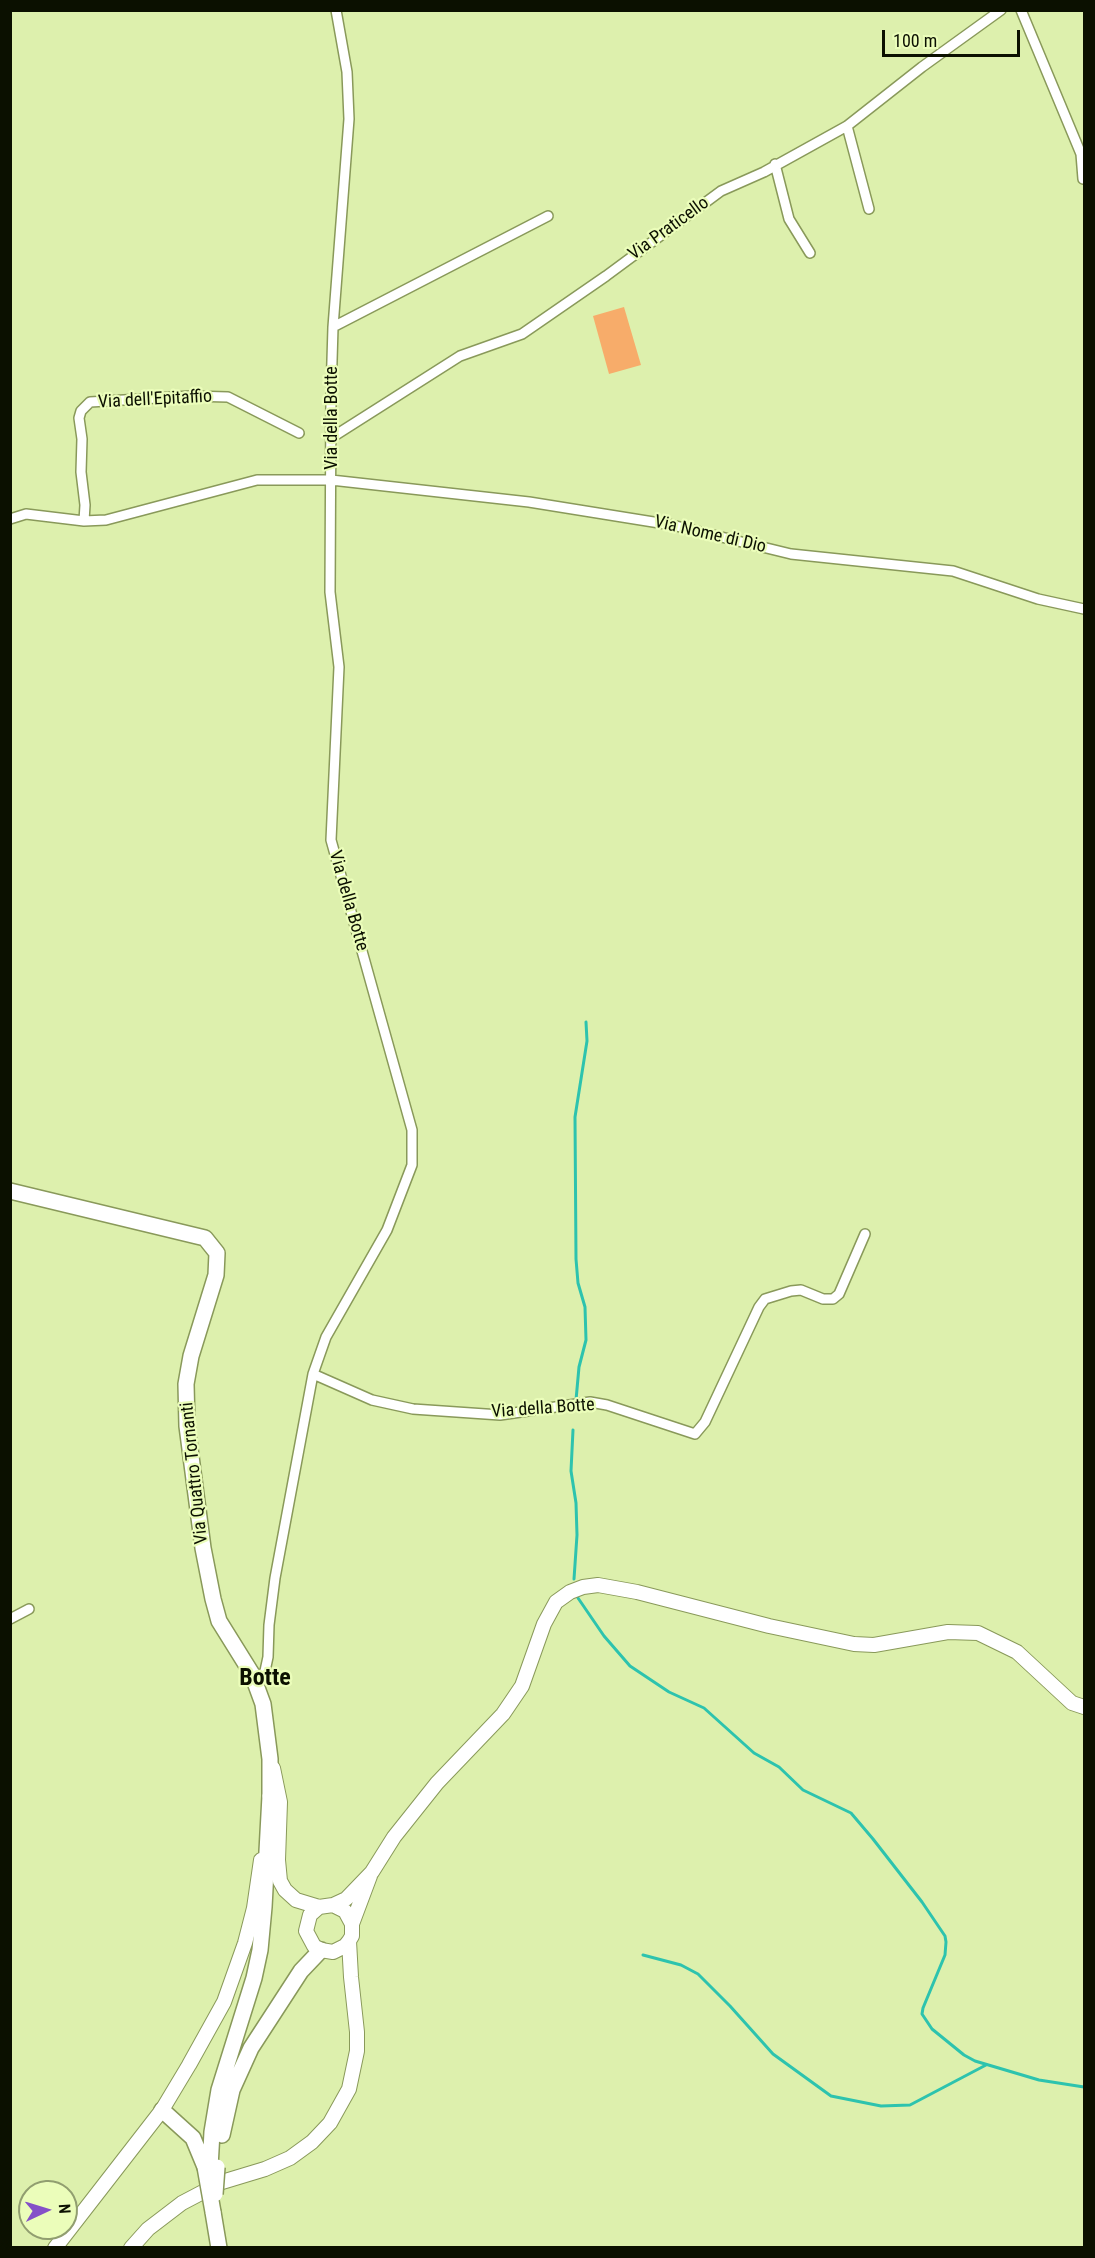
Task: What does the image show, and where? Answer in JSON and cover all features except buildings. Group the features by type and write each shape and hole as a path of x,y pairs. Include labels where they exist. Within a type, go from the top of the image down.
{"main road":[{"name":"Via Quattro Tornanti","path":"10,1191 205,1238 217,1253 216,1275 190,1356 186,1384 187,1426 203,1548 213,1599 223,1629 256,1682 265,1713 270,1759 270,1796 260,1950 254,1978 219,2090 212,2132 211,2167"},
{"path":"352,1924 372,1872 394,1837 437,1783 488,1731 516,1695 522,1686 544,1624 556,1602 570,1592 583,1587 598,1585 637,1592 769,1626 854,1644 874,1645 948,1632 978,1633 1017,1652 1072,1703 1084,1707"},
{"path":"131,2247 153,2224 182,2203 222,2182 265,2169 290,2158 308,2146 326,2128 346,2096 355,2067 357,2032 349,1941 353,1930 352,1924 345,1911 294,1898 280,1881 279,1799 270,1759"},
{"path":"55,2247 162,2110 214,2021 238,1966 254,1908 270,1796"},
{"path":"351,1977 343,1960 314,1946 306,1931 310,1915 346,1899 372,1872"},
{"path":"219,2247 213,2212 211,2167 241,2068 258,2036 302,1971 327,1951 339,1950 349,1941"},
{"path":"162,2110 192,2136 211,2167"}],"street":[{"name":"Via della Botte","path":"256,1682 265,1671 268,1657 269,1625 275,1578 313,1374 326,1337 387,1230 412,1165 412,1130 331,840 339,667 330,592 333,327 349,119 347,72 336,10"},
{"name":"Via Praticello","path":"332,438 460,356 522,334 606,276 721,191 764,172 848,126 922,67 1001,10"},
{"path":"1021,10 1081,154 1083,178"},
{"path":"848,126 868,209"},
{"path":"776,164 789,219 810,253"},
{"path":"333,327 548,216"},
{"name":"Via dell'Epitaffio","path":"84,521 85,505 81,472 82,439 79,418 81,411 90,402 191,396 228,397 298,433"},
{"path":"10,519 26,514 84,521 106,520 258,480 331,480"},
{"name":"Via Nome di Dio","path":"331,480 530,502 672,525 791,554 953,571 1038,599 1084,609"},
{"name":"Via della Botte","path":"313,1374 372,1400 413,1409 500,1415 590,1402 608,1405 695,1434 705,1422 759,1307 765,1299 801,1290 823,1299 833,1299 839,1294 865,1234"},
{"path":"10,1619 29,1609"}],"shaded area":[{"path":"624,307 641,365 609,374 593,316"}],"waterway":[{"path":"576,1400 579,1367 586,1340 585,1307 578,1283 576,1259 575,1117 587,1041 586,1022"},
{"path":"573,1430 571,1471 576,1503 577,1535 574,1579"},
{"path":"578,1598 604,1636 630,1666 669,1692 704,1708 754,1753 779,1767 803,1790 851,1813 873,1839 945,1936 945,1955 922,2014 932,2029 975,2061 1039,2080 1084,2087"},
{"path":"643,1955 681,1965 698,1974 773,2054 831,2096 881,2106 910,2105 986,2065"}],"district":[{"name":"Botte","path":"265,1679"}]}
